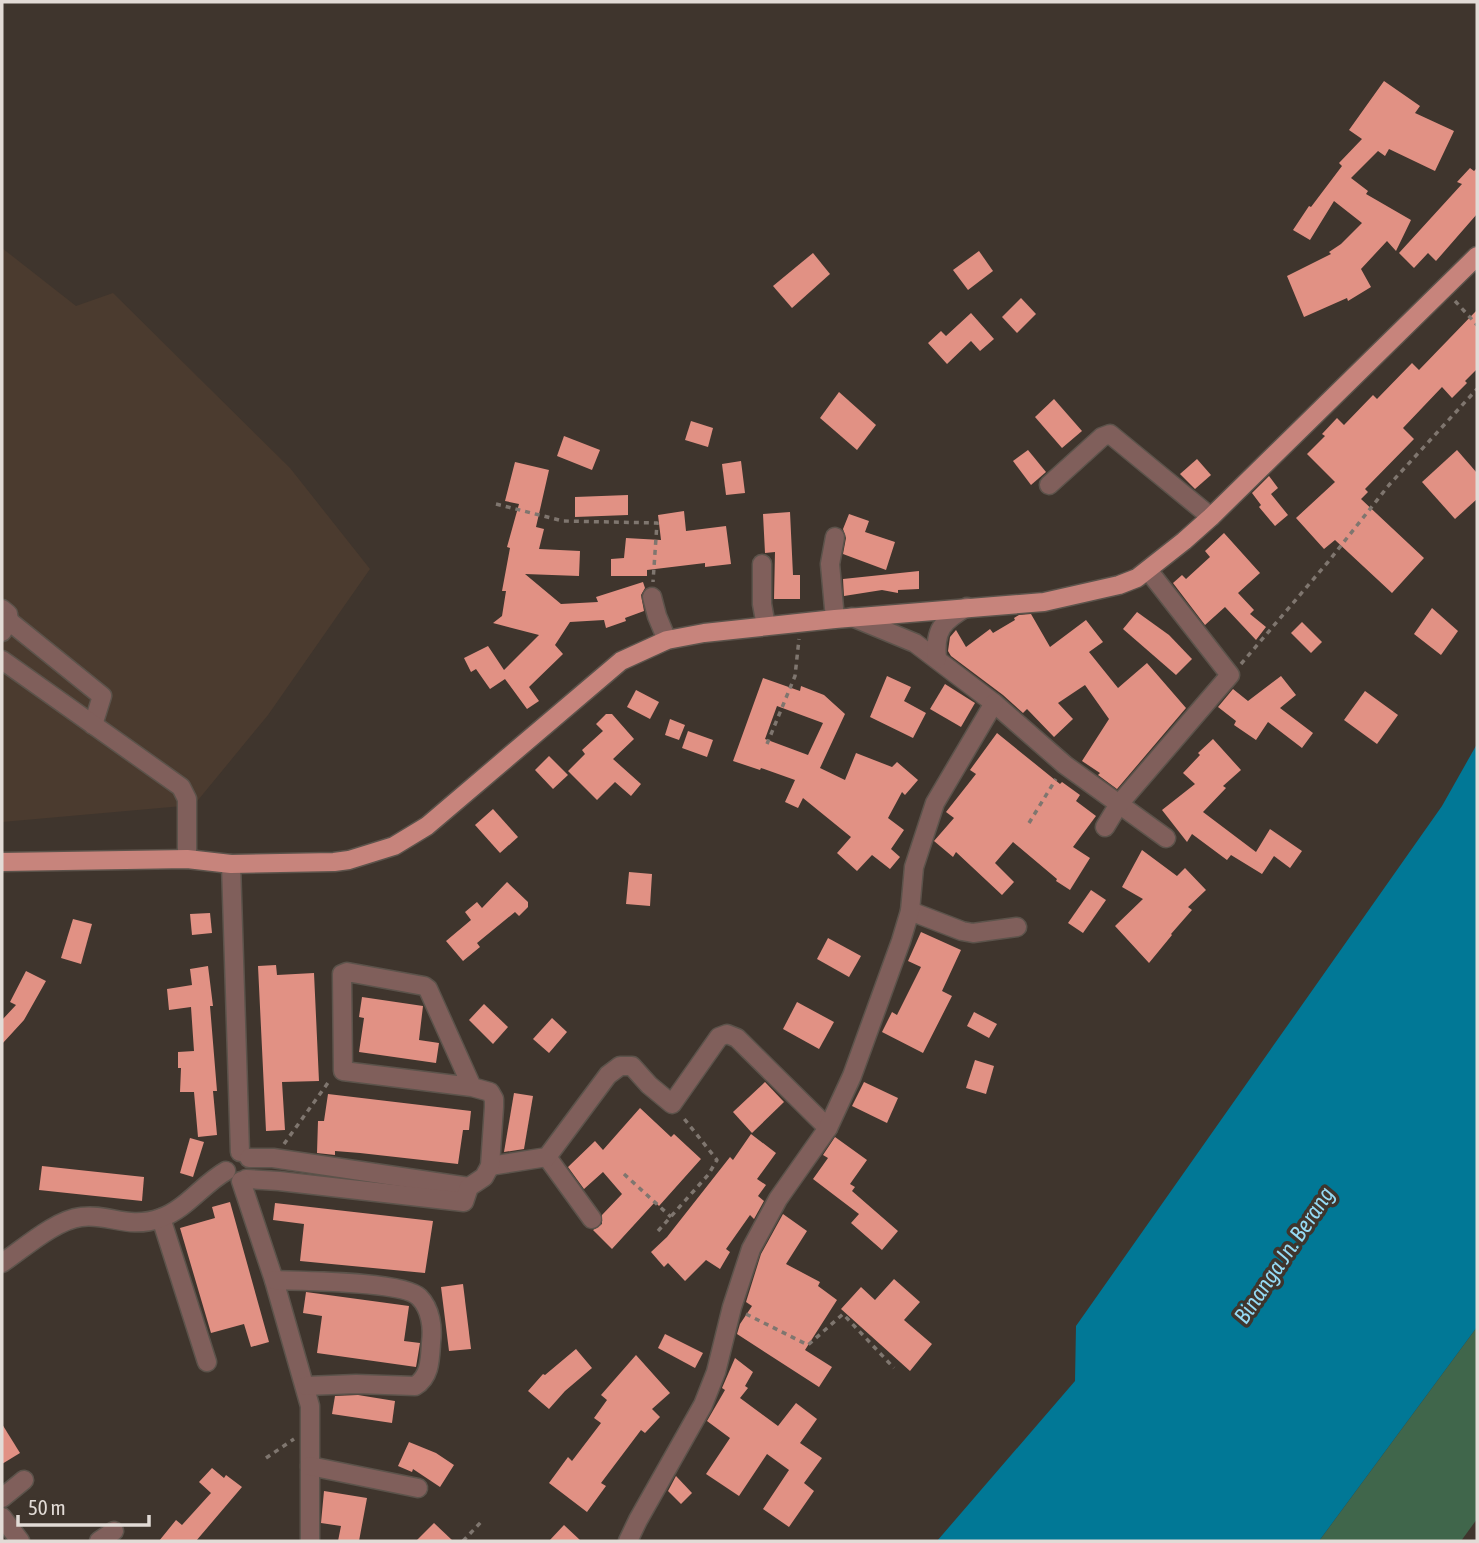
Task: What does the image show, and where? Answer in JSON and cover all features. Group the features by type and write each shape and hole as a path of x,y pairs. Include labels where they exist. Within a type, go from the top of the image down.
{"main road":[{"path":"2,862 187,859 231,864 349,860 394,846 427,826 621,660 666,637 704,633 765,617 801,622 1044,602 1119,585 1148,570 1211,517 1477,256"}],"street":[{"path":"1049,485 1102,437 1110,434 1211,517"},
{"path":"835,537 830,564 831,592 840,617 900,635 937,659 994,703 1065,765 1166,838"},
{"path":"762,564 765,617"},
{"path":"1105,827 1119,804 1230,675 1148,570"},
{"path":"653,597 666,637"},
{"path":"937,659 937,635 942,625 948,618 967,607"},
{"path":"4,621 102,696 93,725"},
{"path":"2,660 186,792 187,859"},
{"path":"628,1541 704,1405 751,1249 778,1199 828,1128 852,1076 901,941 910,911 914,867 934,803 994,703"},
{"path":"231,864 245,1155 253,1169 238,1177"},
{"path":"910,911 973,933 1017,927"},
{"path":"2,1263 53,1228 80,1217 135,1224 161,1218 197,1193 209,1180 238,1177 464,1202 469,1187 484,1177 490,1166 494,1099 490,1092 472,1087 343,1071 341,982 342,974 347,972 412,982 428,989 472,1087"},
{"path":"490,1166 547,1157 608,1075 620,1066 632,1066 672,1104 719,1037 727,1034 737,1038 828,1128"},
{"path":"310,1541 311,1429 306,1386 293,1352 274,1280 238,1177 228,1160 245,1155 273,1157 469,1187"},
{"path":"547,1157 592,1219"},
{"path":"161,1218 208,1362"},
{"path":"274,1280 335,1282 405,1290 420,1298 430,1320 432,1332 426,1376 415,1387 356,1384 306,1386"},
{"path":"310,1466 418,1488"},
{"path":"2,1498 24,1480"},
{"path":"2,1517 20,1541"},
{"path":"99,1541 114,1531"}],"path":[{"path":"1444,289 1477,325"},
{"path":"1230,675 1271,630 1389,485 1477,389"},
{"path":"496,505 563,522 657,523 653,597"},
{"path":"767,744 795,676 801,622"},
{"path":"1029,823 1065,765"},
{"path":"273,1157 326,1083 343,1071"},
{"path":"659,1231 708,1175 717,1160 672,1104"},
{"path":"624,1174 671,1217"},
{"path":"732,1307 808,1345 843,1314 894,1368"},
{"path":"265,1458 311,1429"},
{"path":"463,1541 482,1521"}],"shaded area":[{"path":"2,248 76,306 113,293 290,468 370,569 268,715 194,805 2,822"}],"green space":[{"path":"1477,1327 1477,1519 1461,1541 1319,1541"}],"water":[{"name":"Binanga Jn. Berang","path":"1477,744 1477,1327 1319,1541 937,1541 1075,1381 1076,1326 1442,806"}],"building":[{"path":"1384,81 1420,106 1415,113 1454,131 1435,171 1389,149 1385,156 1378,151 1351,178 1368,191 1366,194 1411,220 1396,251 1387,241 1361,269 1371,287 1348,301 1347,298 1304,317 1287,276 1331,254 1329,252 1362,223 1334,201 1310,240 1293,230 1342,166 1339,163 1362,139 1349,130"},
{"path":"1470,168 1474,171 1477,168 1477,214 1436,261 1428,253 1414,268 1399,253 1462,184 1457,182"},
{"path":"979,251 993,271 968,290 953,270"},
{"path":"813,253 830,274 792,308 773,286"},
{"path":"1021,298 1036,314 1017,333 1002,317"},
{"path":"1477,310 1477,369 1452,398 1442,387 1403,428 1414,439 1365,489 1368,492 1361,499 1424,558 1392,593 1335,540 1324,549 1296,518 1335,482 1307,454 1325,436 1322,434 1337,418 1344,425 1373,395 1377,399 1412,363 1419,370"},
{"path":"971,313 994,339 980,351 971,341 947,364 928,343 941,331 946,336"},
{"path":"839,392 876,425 857,450 820,418"},
{"path":"1054,399 1082,431 1062,448 1035,417"},
{"path":"691,421 713,428 708,447 685,440"},
{"path":"564,436 600,450 592,470 557,456"},
{"path":"1028,450 1046,472 1031,485 1013,461"},
{"path":"1457,450 1477,473 1477,499 1455,519 1422,482"},
{"path":"1197,459 1211,475 1195,489 1180,474"},
{"path":"741,461 745,493 726,495 722,464"},
{"path":"515,462 549,470 536,527 544,529 539,549 580,551 579,576 525,574 561,604 598,602 596,597 643,582 645,588 641,595 644,611 625,618 626,621 606,628 604,620 570,622 555,645 563,654 529,687 539,701 527,709 505,679 490,689 476,669 471,672 464,658 488,646 504,670 539,635 493,623 502,616 506,591 502,591 510,548 507,547 519,504 505,501"},
{"path":"1269,476 1278,488 1271,494 1288,515 1275,526 1259,507 1261,505 1252,493"},
{"path":"628,495 628,515 575,517 575,497"},
{"path":"684,511 686,531 726,526 731,564 705,567 705,563 647,570 647,576 611,576 611,559 624,558 626,538 661,540 658,515"},
{"path":"790,512 793,575 800,575 800,599 774,599 775,552 765,553 763,514"},
{"path":"849,514 869,521 865,532 895,542 886,570 843,554 846,538 843,529"},
{"path":"1224,533 1260,573 1238,593 1254,610 1250,614 1266,627 1256,640 1225,607 1205,625 1173,583 1182,575 1186,579 1210,557 1205,551"},
{"path":"919,571 919,589 898,590 898,593 882,590 844,596 843,579"},
{"path":"1432,608 1458,631 1441,655 1414,634"},
{"path":"1137,612 1169,635 1192,659 1176,675 1123,629"},
{"path":"1031,614 1050,647 1086,620 1103,642 1089,652 1118,688 1147,663 1186,708 1117,789 1082,761 1109,719 1085,685 1058,703 1073,719 1054,737 1027,709 1023,713 948,651 950,637 956,630 966,647 990,629 993,633 1019,615"},
{"path":"1302,622 1322,642 1311,653 1291,633"},
{"path":"887,676 911,687 904,701 926,713 913,738 870,717"},
{"path":"1281,676 1296,695 1280,708 1313,733 1302,748 1268,722 1256,740 1234,725 1236,721 1218,707 1233,689 1248,701"},
{"path":"763,678 800,691 801,686 824,695 845,714 820,768 845,780 856,753 892,767 897,762 918,780 905,795 902,792 888,818 904,830 891,849 900,857 890,869 872,855 857,871 837,853 851,837 803,798 798,808 785,802 795,780 733,761","holes":["777,706 823,723 808,755 765,739"]},
{"path":"945,684 975,703 961,727 930,709"},
{"path":"636,690 659,702 650,719 627,707"},
{"path":"1365,691 1398,715 1377,744 1344,720"},
{"path":"606,714 612,714 634,739 613,759 641,784 631,796 615,782 597,800 568,771 585,754 582,750 603,731 596,724"},
{"path":"670,719 685,725 679,740 665,735"},
{"path":"688,731 713,740 707,757 682,748"},
{"path":"997,733 1060,784 1062,782 1080,795 1076,801 1096,816 1073,847 1090,858 1070,890 1056,881 1057,879 1013,842 995,863 1014,882 1002,895 956,852 953,857 934,841 954,818 946,812 976,774 970,770"},
{"path":"1213,739 1241,770 1223,786 1226,788 1203,812 1256,852 1270,829 1302,851 1290,868 1274,856 1262,874 1231,855 1227,860 1192,834 1187,842 1162,810 1195,784 1183,773"},
{"path":"549,756 568,775 553,789 535,770"},
{"path":"493,809 518,837 500,853 475,825"},
{"path":"1142,850 1177,876 1185,868 1206,890 1188,907 1192,910 1149,963 1115,926 1143,899 1122,887"},
{"path":"629,872 652,874 650,906 626,904"},
{"path":"507,882 528,902 528,907 519,916 515,912 477,943 480,947 463,961 446,941 471,920 465,912 477,902 482,908"},
{"path":"1091,890 1106,900 1083,933 1068,923"},
{"path":"210,913 212,933 192,935 190,914"},
{"path":"73,919 92,924 81,964 61,958"},
{"path":"921,932 961,950 942,991 952,996 923,1053 882,1032 892,1012 897,1015 921,967 908,961"},
{"path":"828,938 861,956 849,977 817,959"},
{"path":"276,965 277,975 314,973 319,1081 282,1082 285,1130 266,1131 258,966"},
{"path":"208,966 213,1006 210,1006 217,1091 213,1091 217,1135 198,1137 194,1092 180,1092 181,1068 178,1068 178,1052 194,1051 191,1007 169,1010 167,989 192,985 190,969"},
{"path":"26,971 46,981 24,1020 2,1044 2,1020 16,1005 10,1002"},
{"path":"362,997 423,1006 419,1040 439,1043 436,1063 359,1052 364,1018 359,1017"},
{"path":"797,1002 834,1022 819,1049 783,1029"},
{"path":"484,1004 508,1027 493,1044 469,1020"},
{"path":"974,1012 997,1024 989,1038 967,1026"},
{"path":"552,1018 567,1032 549,1053 533,1039"},
{"path":"975,1060 994,1066 986,1094 966,1088"},
{"path":"765,1082 784,1102 752,1133 733,1112"},
{"path":"864,1082 898,1098 887,1123 852,1106"},
{"path":"514,1093 533,1096 524,1149 504,1152"},
{"path":"328,1094 471,1111 469,1130 463,1130 458,1164 335,1151 335,1155 317,1153 318,1121 324,1121"},
{"path":"640,1108 671,1137 674,1134 701,1159 659,1206 655,1202 612,1249 593,1230 602,1224 602,1215 622,1194 603,1172 584,1189 568,1167 595,1141 603,1150"},
{"path":"751,1134 776,1153 757,1179 766,1185 758,1196 764,1201 754,1219 750,1215 726,1249 730,1252 720,1269 706,1260 685,1281 668,1263 664,1267 651,1252 667,1237 730,1157 733,1160"},
{"path":"835,1137 867,1160 850,1184 855,1187 852,1191 898,1231 882,1250 851,1223 859,1214 813,1179 828,1158 823,1155"},
{"path":"190,1138 204,1142 193,1177 180,1173"},
{"path":"42,1166 144,1177 142,1201 39,1190"},
{"path":"230,1202 269,1342 251,1347 244,1324 211,1333 180,1228 215,1218 212,1207"},
{"path":"275,1203 433,1221 425,1273 300,1261 304,1224 273,1220"},
{"path":"783,1214 807,1231 786,1264 820,1282 818,1286 837,1300 805,1350 832,1367 819,1387 737,1334 752,1306 746,1302 761,1254"},
{"path":"894,1279 920,1302 904,1320 932,1344 910,1371 841,1309 861,1287 875,1300"},
{"path":"463,1284 471,1349 449,1351 441,1287"},
{"path":"306,1292 409,1306 404,1341 420,1343 416,1367 317,1353 322,1316 303,1313"},
{"path":"665,1334 703,1353 695,1368 658,1348"},
{"path":"576,1349 592,1368 549,1409 528,1391 543,1374"},
{"path":"636,1355 670,1393 652,1409 660,1417 645,1433 641,1430 601,1483 606,1486 587,1512 549,1483 568,1457 572,1461 601,1423 594,1418 607,1400 601,1395"},
{"path":"735,1358 753,1372 745,1386 748,1388 740,1398 778,1426 796,1403 817,1419 800,1443 822,1458 804,1483 814,1491 789,1527 763,1509 789,1470 767,1454 739,1496 706,1474 730,1438 707,1421 725,1390 722,1388"},
{"path":"358,1395 395,1401 392,1423 332,1414 335,1396"},
{"path":"2,1424 20,1453 2,1464"},
{"path":"409,1442 436,1453 454,1465 440,1487 413,1469 412,1472 398,1466"},
{"path":"212,1468 242,1487 196,1541 159,1541 176,1520 182,1525 211,1493 199,1482"},
{"path":"676,1476 692,1493 681,1504 668,1491"},
{"path":"324,1491 367,1498 359,1541 338,1541 341,1526 321,1523"},
{"path":"434,1523 453,1541 416,1541"},
{"path":"564,1525 581,1541 549,1541"}]}
